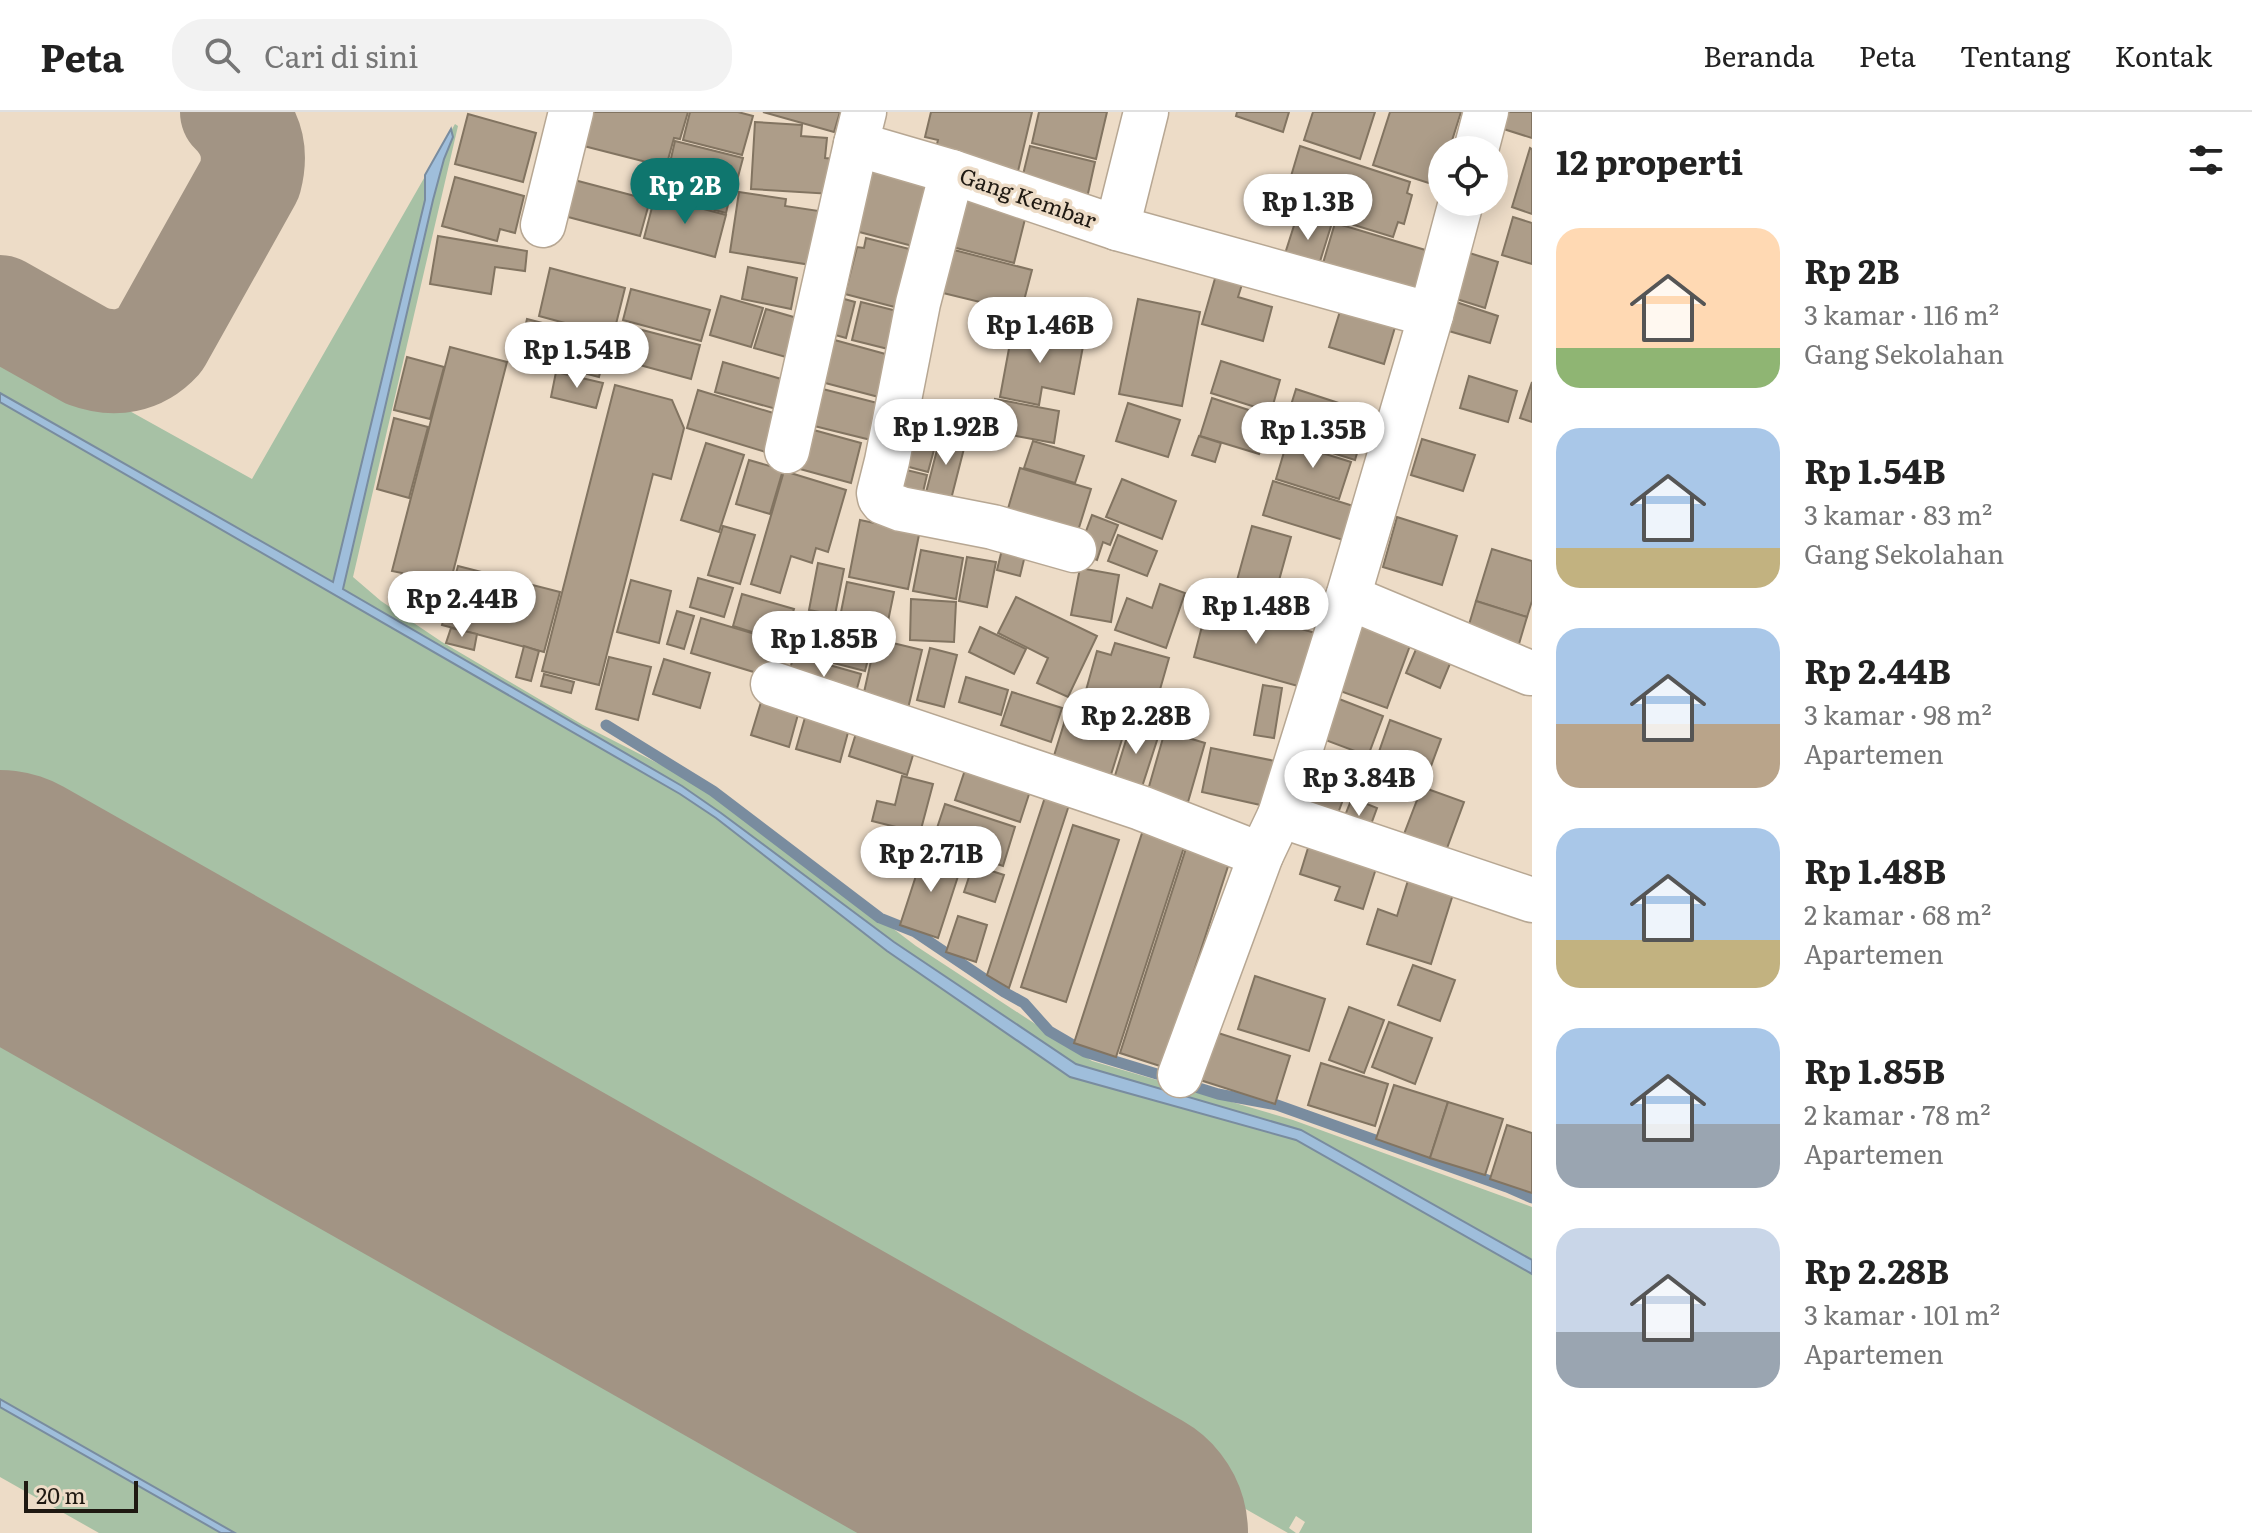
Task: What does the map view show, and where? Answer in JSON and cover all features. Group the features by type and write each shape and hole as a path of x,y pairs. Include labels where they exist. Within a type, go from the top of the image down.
{"street":[{"path":"543,225 571,112"},
{"name":"Gang Kembar","path":"860,128 952,172 1117,228 1146,112"},
{"path":"1480,136 1486,112"},
{"path":"787,451 860,128"},
{"path":"952,172 918,303 880,498 901,509 993,527 1074,550"},
{"path":"1180,1075 1261,855 1280,815 1348,597 1457,216"},
{"path":"1117,228 1431,315"},
{"path":"1348,597 1530,673"},
{"path":"773,684 1141,808 1261,855"},
{"path":"1280,815 1532,900"}],"green space":[{"path":"455,124 458,126 353,577 381,601 442,642 583,725 712,791 916,946 1092,1061 1293,1120 1532,1207 1532,1533 1299,1533 1305,1522 1296,1516 1289,1528 1296,1533 1288,1533 0,800 0,339 252,479"},
{"path":"0,1000 901,1512 913,1521 917,1533 903,1533 910,1521 901,1516 894,1528 902,1533 99,1533 0,1477"}],"water":[{"path":"451,129 453,137 433,200 343,589 682,786 894,942 1076,1064 1301,1130 1532,1260 1532,1274 1296,1140 1070,1077 887,951 716,818 680,794 0,402 0,393 333,582 425,200 425,175"},
{"path":"0,1399 235,1533 221,1533 0,1407"}],"building":[{"path":"575,112 688,112 680,139 674,138 666,167 568,142"},
{"path":"690,112 738,112 753,116 742,155 683,140"},
{"path":"763,112 840,112 834,132"},
{"path":"931,112 1032,112 1015,184 932,164 938,140 925,137"},
{"path":"1039,112 1107,112 1096,159 1032,143"},
{"path":"1237,112 1289,112 1283,132 1236,116"},
{"path":"1313,112 1375,112 1360,159 1304,140"},
{"path":"1390,112 1461,112 1453,136 1428,136 1428,183 1373,165"},
{"path":"1495,112 1532,112 1532,138 1491,125"},
{"path":"468,114 536,133 523,182 455,164"},
{"path":"755,122 802,125 801,136 827,138 825,158 835,159 832,194 751,189"},
{"path":"675,141 743,158 735,188 668,171"},
{"path":"1030,146 1095,162 1085,207 1019,191"},
{"path":"1300,146 1410,182 1407,193 1412,195 1404,224 1398,222 1393,237 1283,203"},
{"path":"1532,149 1532,214 1512,207"},
{"path":"860,164 940,185 924,249 844,228"},
{"path":"662,174 731,192 726,213 657,195"},
{"path":"455,177 524,196 515,233 500,229 497,241 442,226"},
{"path":"563,177 650,200 640,236 553,213"},
{"path":"955,188 1028,207 1014,263 941,244"},
{"path":"739,192 786,199 785,206 819,211 811,265 730,252"},
{"path":"655,196 726,215 715,257 644,238"},
{"path":"1295,211 1332,223 1317,271 1283,260 1298,213"},
{"path":"1513,217 1532,223 1532,264 1502,255"},
{"path":"1335,223 1432,252 1416,308 1318,280"},
{"path":"438,236 527,251 525,271 495,267 491,294 430,284"},
{"path":"866,238 925,253 910,311 845,294 857,247 864,248"},
{"path":"954,250 1032,270 1021,312 943,293"},
{"path":"1460,250 1498,262 1485,308 1447,296"},
{"path":"748,267 797,278 791,309 742,299"},
{"path":"550,268 625,288 613,336 539,316"},
{"path":"1218,268 1245,275 1238,297 1272,307 1263,341 1202,324"},
{"path":"631,289 710,310 701,341 623,320"},
{"path":"830,295 855,302 846,338 821,331"},
{"path":"721,296 763,308 751,347 710,335"},
{"path":"1444,298 1498,316 1490,343 1435,327"},
{"path":"1138,299 1200,312 1182,406 1119,394"},
{"path":"861,302 909,314 900,352 852,340"},
{"path":"1341,308 1396,324 1384,364 1329,347"},
{"path":"766,309 804,320 793,359 754,348"},
{"path":"527,319 608,340 599,377 518,356"},
{"path":"623,325 700,345 691,379 614,358"},
{"path":"1013,327 1084,341 1074,394 1042,387 1039,405 1000,397"},
{"path":"820,336 900,358 890,400 810,379"},
{"path":"450,347 507,362 440,616 394,604 402,573 392,571"},
{"path":"407,357 444,367 430,419 394,410"},
{"path":"1221,361 1280,380 1271,412 1211,393"},
{"path":"723,362 795,383 787,412 715,392"},
{"path":"556,372 603,383 596,408 551,397"},
{"path":"1469,376 1517,391 1508,422 1460,408"},
{"path":"1532,382 1532,422 1520,418"},
{"path":"615,385 672,400 684,428 671,479 653,474 599,685 542,671"},
{"path":"811,386 889,406 879,442 802,423"},
{"path":"1296,389 1369,413 1355,460 1281,437"},
{"path":"698,390 783,416 772,454 687,428"},
{"path":"1212,398 1270,417 1259,454 1200,436"},
{"path":"995,399 1059,411 1054,443 989,431"},
{"path":"1128,403 1180,420 1168,457 1116,441"},
{"path":"904,411 942,420 928,472 890,462"},
{"path":"394,418 428,427 409,498 377,489"},
{"path":"945,419 970,425 947,515 922,508"},
{"path":"799,426 861,443 851,483 789,466"},
{"path":"1199,436 1221,443 1215,462 1192,455"},
{"path":"1422,439 1475,455 1463,491 1411,475"},
{"path":"1033,441 1084,456 1075,483 1024,468"},
{"path":"1287,442 1351,462 1339,499 1276,479"},
{"path":"706,443 744,455 719,532 681,520"},
{"path":"749,460 783,470 770,514 736,504"},
{"path":"890,466 927,475 920,505 883,495"},
{"path":"1020,468 1091,489 1077,534 1007,512"},
{"path":"784,471 846,490 828,552 816,548 812,563 791,556 780,593 751,584"},
{"path":"1122,479 1176,501 1162,539 1106,517"},
{"path":"1273,481 1366,510 1356,544 1263,515"},
{"path":"1092,515 1118,525 1110,545 1103,542 1097,560 1078,553"},
{"path":"1397,517 1457,536 1442,585 1383,567"},
{"path":"860,520 889,526 921,525 908,589 849,577"},
{"path":"723,526 755,535 740,584 708,575"},
{"path":"1252,526 1291,537 1270,613 1231,602"},
{"path":"1118,535 1157,551 1147,576 1108,561"},
{"path":"1005,537 1028,543 1020,576 997,570"},
{"path":"1492,549 1532,561 1532,601 1527,617 1476,601"},
{"path":"921,550 963,558 956,599 913,591"},
{"path":"967,557 996,562 987,607 959,601"},
{"path":"818,563 844,569 835,615 809,610"},
{"path":"458,566 560,592 544,652 442,625"},
{"path":"1080,568 1119,575 1111,622 1071,615"},
{"path":"698,578 733,588 724,617 690,607"},
{"path":"631,580 671,591 659,643 617,632"},
{"path":"847,582 894,592 886,631 839,622"},
{"path":"1160,584 1185,593 1166,648 1115,630 1127,598 1152,608"},
{"path":"742,594 794,609 784,642 733,626"},
{"path":"1016,597 1097,636 1068,697 1037,683 1048,658 998,633"},
{"path":"911,599 956,602 954,642 910,640"},
{"path":"1476,601 1527,617 1516,654 1465,638"},
{"path":"1208,603 1319,634 1305,688 1194,657"},
{"path":"1357,610 1415,632 1387,708 1329,687"},
{"path":"677,611 694,616 684,649 667,644"},
{"path":"804,617 874,636 865,671 794,653"},
{"path":"701,618 778,641 767,676 691,653"},
{"path":"980,627 1026,649 1014,674 969,652"},
{"path":"451,628 477,634 474,650 446,643"},
{"path":"1422,635 1456,649 1440,688 1406,673"},
{"path":"876,639 922,650 905,721 860,710"},
{"path":"1115,643 1169,658 1151,721 1083,701 1097,651 1111,655"},
{"path":"524,646 539,651 531,681 516,677"},
{"path":"930,648 957,655 944,707 917,700"},
{"path":"794,655 861,674 853,703 786,683"},
{"path":"609,657 651,667 638,720 596,709"},
{"path":"664,659 710,673 700,708 653,694"},
{"path":"544,674 574,682 571,693 541,686"},
{"path":"966,677 1008,690 1001,715 959,702"},
{"path":"1263,685 1282,688 1274,738 1254,735"},
{"path":"765,689 802,700 789,747 751,735"},
{"path":"1012,692 1062,708 1051,742 1001,725"},
{"path":"1334,697 1383,716 1368,756 1320,738"},
{"path":"810,700 853,714 840,762 796,749"},
{"path":"1071,701 1128,720 1109,781 1052,762"},
{"path":"861,717 919,735 907,775 849,756"},
{"path":"1390,720 1441,739 1424,785 1374,766"},
{"path":"1132,721 1160,731 1141,790 1113,782"},
{"path":"1165,731 1205,743 1188,802 1148,790"},
{"path":"1211,748 1280,762 1265,806 1202,792"},
{"path":"1310,754 1354,770 1334,824 1290,807"},
{"path":"967,764 1032,785 1020,822 955,800"},
{"path":"902,776 933,784 920,833 872,821 877,801 895,805"},
{"path":"1422,787 1464,802 1443,859 1401,842"},
{"path":"1048,788 1072,796 1009,988 987,975"},
{"path":"1352,798 1377,808 1366,838 1340,828"},
{"path":"945,804 1015,827 1003,866 932,843"},
{"path":"1073,825 1119,840 1066,1002 1021,987"},
{"path":"1144,827 1186,841 1116,1057 1074,1043"},
{"path":"1312,835 1380,856 1363,909 1335,900 1340,887 1300,874"},
{"path":"1188,842 1231,857 1163,1067 1120,1053"},
{"path":"924,851 962,864 938,938 900,925"},
{"path":"973,865 1004,875 995,902 964,892"},
{"path":"1410,874 1455,888 1431,964 1367,944 1378,909 1397,916"},
{"path":"958,916 987,925 976,962 946,952"},
{"path":"1413,965 1455,980 1440,1021 1398,1005"},
{"path":"1255,976 1325,999 1309,1051 1238,1029"},
{"path":"1349,1007 1384,1020 1364,1073 1329,1060"},
{"path":"1389,1022 1432,1038 1415,1084 1372,1067"},
{"path":"1215,1032 1290,1056 1275,1104 1200,1080"},
{"path":"1321,1063 1388,1084 1375,1126 1308,1105"},
{"path":"1394,1085 1448,1102 1430,1158 1376,1139"},
{"path":"1448,1102 1503,1119 1485,1175 1430,1158"},
{"path":"1507,1125 1532,1133 1532,1193 1490,1179"}],"waterway":[{"path":"606,725 713,791 880,918 915,932 1024,1003 1049,1031 1085,1052 1170,1078"},
{"path":"1186,1084 1218,1094 1277,1105 1532,1198"}],"taxiway":[{"path":"0,307 97,359 126,360 152,347 160,340 250,179 253,160 251,142 232,112"},
{"path":"907,1413 997,1472 1014,1500 1023,1533"}],"runway":[{"path":"0,899 1119,1533"}]}
